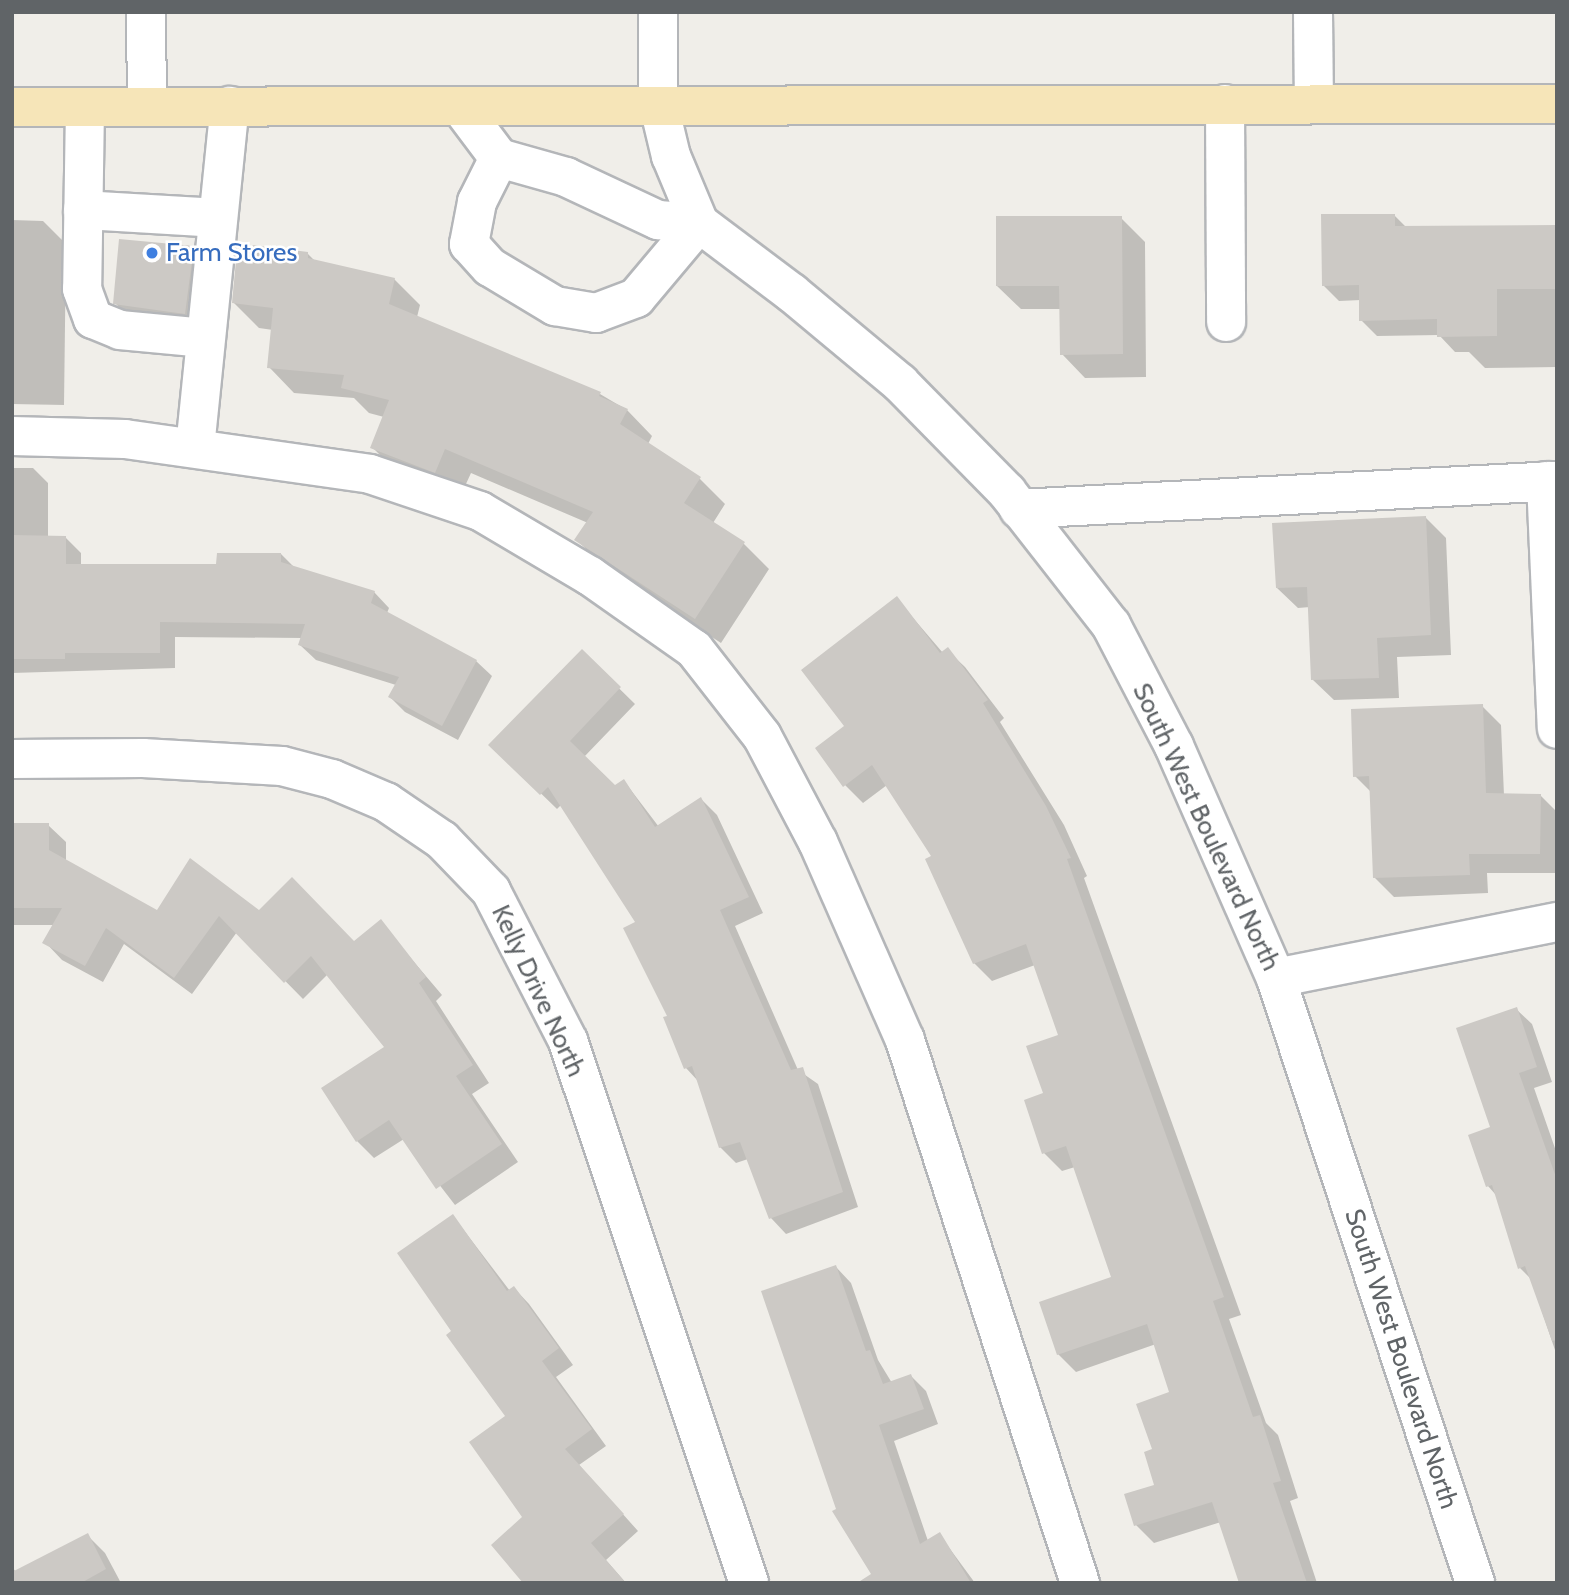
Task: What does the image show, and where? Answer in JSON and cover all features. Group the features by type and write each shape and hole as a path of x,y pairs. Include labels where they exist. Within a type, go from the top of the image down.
{"main road":[{"path":"12,107 460,106 657,102 1557,104"}],"street":[{"path":"146,12 146,107"},
{"path":"657,12 657,102 671,156 699,223"},
{"path":"1313,12 1314,104"},
{"path":"1225,104 1226,322"},
{"path":"195,448 216,218 230,106"},
{"path":"460,106 499,158 566,177 658,220 699,223"},
{"path":"85,107 82,289 93,319 120,330 205,338"},
{"path":"499,158 477,202 469,244 490,268 555,306 596,313 636,298 699,223"},
{"path":"83,211 216,218"},
{"name":"South West Boulevard North","path":"699,223 792,293 900,383 1019,509 1111,625 1174,746 1276,978 1475,1583"},
{"path":"12,436 125,439 370,474 480,511 590,576 694,649 762,736 818,842 905,1040 1080,1583"},
{"path":"1019,509 1551,481 1557,729"},
{"name":"Kelly Drive North","path":"12,759 143,758 282,766 332,779 386,802 442,840 491,891 568,1041 750,1583"},
{"path":"1276,978 1557,922"}],"building":[{"path":"1321,214 1395,214 1395,226 1557,225 1557,289 1497,289 1497,336 1437,337 1437,319 1359,321 1359,285 1322,286"},
{"path":"996,216 1122,216 1123,354 1060,355 1059,286 996,286"},
{"path":"119,239 194,246 185,314 113,304"},
{"path":"252,245 308,252 308,258 395,278 389,304 601,392 599,396 628,409 620,424 701,477 684,503 745,542 695,619 574,540 593,512 445,449 435,473 370,448 389,400 341,388 344,375 267,368 273,308 232,303 237,250 252,251"},
{"path":"1426,516 1431,635 1377,638 1379,678 1311,680 1307,587 1276,588 1272,523"},
{"path":"12,535 66,536 66,564 216,564 217,553 281,553 281,562 375,591 371,603 477,660 442,726 388,697 399,677 298,645 305,624 160,622 160,653 65,653 65,659 12,659"},
{"path":"897,596 940,653 948,647 988,700 983,703 1046,806 1071,858 1067,859 1224,1297 1213,1301 1253,1417 1260,1415 1281,1481 1273,1483 1307,1583 1239,1583 1212,1502 1134,1526 1124,1494 1154,1485 1144,1452 1152,1449 1136,1404 1169,1392 1147,1324 1057,1355 1039,1302 1111,1277 1066,1146 1042,1154 1024,1100 1043,1093 1026,1046 1058,1035 1026,944 973,964 925,859 931,856 872,765 843,787 815,748 844,726 801,670"},
{"path":"582,649 621,687 570,741 615,785 624,779 655,827 701,797 749,897 720,910 791,1070 803,1067 843,1192 769,1219 740,1142 719,1148 692,1066 684,1069 663,1017 667,1016 623,928 635,922 548,787 540,795 488,745"},
{"path":"1483,704 1486,793 1541,794 1540,854 1469,854 1470,875 1373,878 1369,776 1353,777 1351,709"},
{"path":"12,823 49,823 49,850 157,910 190,858 259,910 292,877 354,941 381,919 426,977 419,983 473,1065 456,1076 502,1144 436,1189 389,1120 356,1142 321,1088 384,1047 311,956 284,983 219,916 174,978 106,928 85,966 42,943 62,908 12,908"},
{"path":"1517,1007 1537,1067 1519,1073 1557,1180 1557,1340 1552,1341 1525,1266 1518,1269 1492,1185 1486,1187 1468,1135 1490,1127 1456,1028"},
{"path":"453,1214 507,1291 514,1286 559,1348 542,1361 592,1429 565,1449 624,1514 591,1543 626,1583 523,1583 491,1545 522,1517 469,1442 505,1416 446,1335 451,1331 397,1253"},
{"path":"836,1265 866,1351 870,1350 883,1384 911,1374 924,1409 879,1425 920,1544 940,1532 971,1583 857,1583 871,1574 832,1511 836,1509 761,1291"},
{"path":"88,1533 106,1569 81,1583 12,1583 12,1572"}],"place":[{"name":"Farm Stores","path":"152,253"}]}
